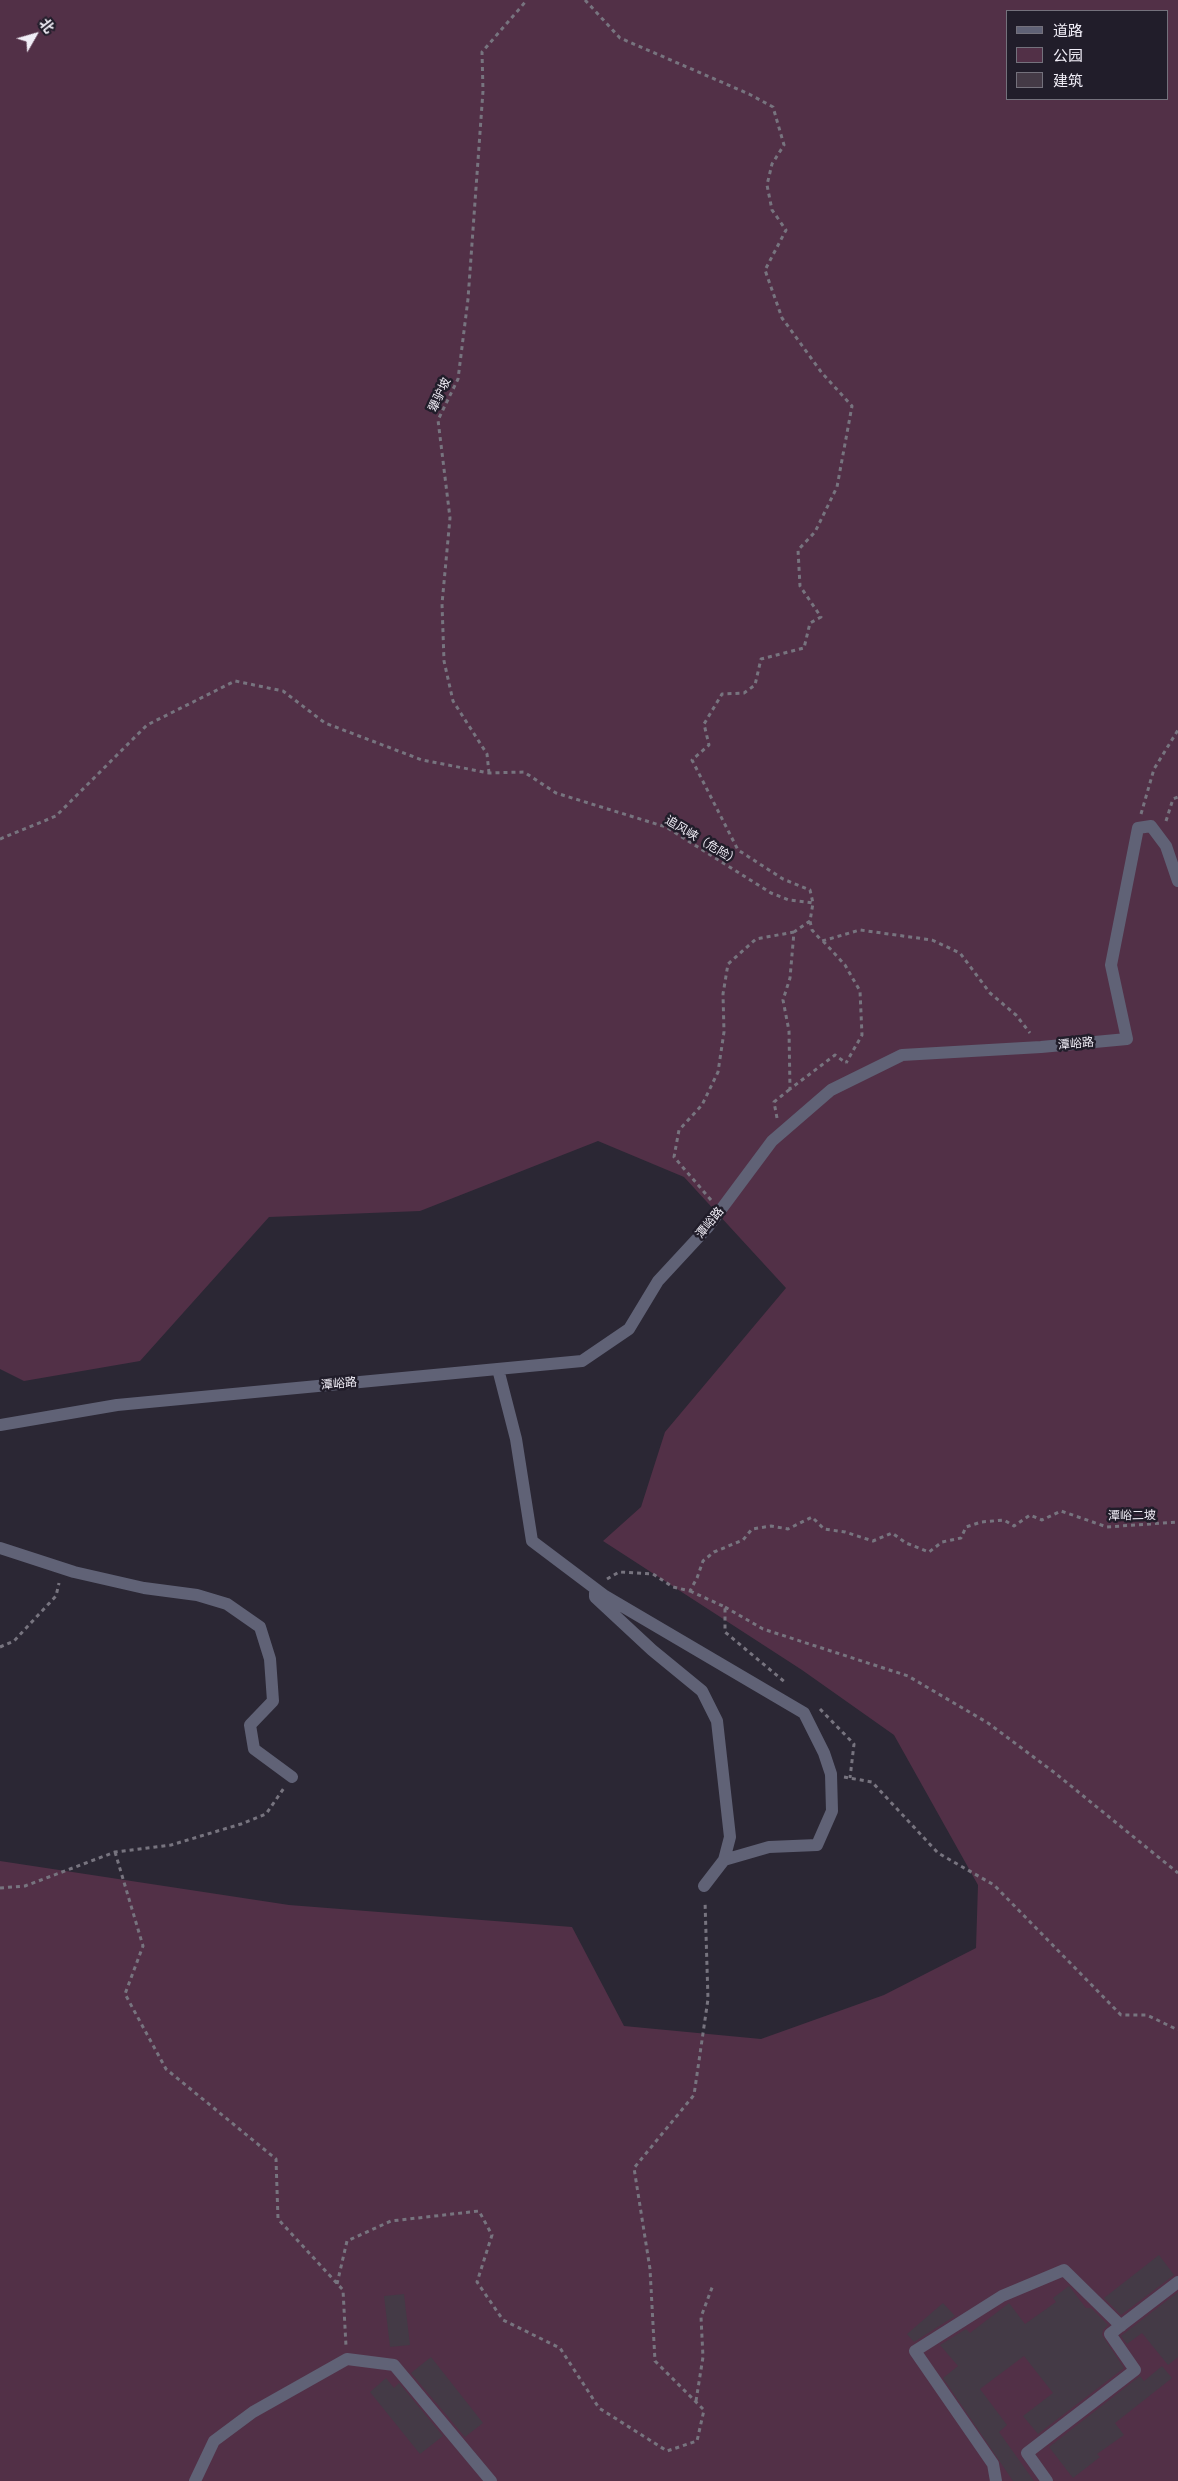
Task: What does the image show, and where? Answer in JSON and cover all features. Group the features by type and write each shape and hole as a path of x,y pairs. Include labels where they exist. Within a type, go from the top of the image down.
{"street":[{"path":"1138,828 1151,826 1166,846 1178,881"},
{"name":"潭峪路","path":"0,1425 117,1405 582,1361 630,1329 658,1281 720,1211 772,1141 831,1090 902,1055 1127,1040 1111,965 1138,828"},
{"path":"498,1369 516,1438 532,1541 594,1587 804,1713 824,1754 831,1774 832,1811 817,1845 769,1848 724,1860"},
{"path":"0,1548 63,1568 144,1588 196,1595 227,1604 260,1627 270,1659 273,1701 250,1725 254,1749 292,1777"},
{"path":"594,1587 595,1597 652,1650 702,1691 717,1721 730,1836 724,1860 704,1886"},
{"path":"996,2481 993,2464 915,2351 1002,2296 1064,2270 1121,2326"},
{"path":"1047,2481 1027,2453 1135,2370 1110,2334 1178,2282"},
{"path":"195,2481 214,2441 253,2412 299,2388 347,2359 394,2365 491,2481"}],"path":[{"name":"犟驴坡","path":"489,773 487,754 453,701 444,660 442,604 450,518 438,420 458,379 468,298 483,91 482,52 527,0"},
{"path":"585,0 620,38 749,94 773,107 784,144 772,164 767,186 772,210 786,230 765,270 782,318 822,373 852,406 837,487 815,532 798,550 800,586 821,617 810,623 804,648 761,659 755,685 744,693 722,694 704,724 709,745 692,760 738,850 783,879 810,890 813,903 810,921 812,930 845,965 860,991 862,1035 831,1090"},
{"name":"追风峡（危险）","path":"0,839 56,816 147,725 235,681 283,691 325,723 422,760 489,773 524,772 556,793 666,827 771,893 789,900 813,903"},
{"path":"1138,828 1154,769 1178,730"},
{"path":"1156,833 1168,819 1173,799 1178,797"},
{"path":"720,1211 674,1157 680,1130 702,1105 718,1072 724,1032 723,994 728,964 756,939 794,932 810,921"},
{"path":"822,941 860,930 932,940 960,952 990,993 1016,1015 1041,1047"},
{"path":"790,1089 789,1031 783,1000 790,978 794,932"},
{"path":"780,1134 774,1102 835,1055 846,1063"},
{"name":"潭峪二坡","path":"690,1591 703,1561 714,1552 744,1540 752,1529 771,1526 788,1528 812,1517 824,1529 845,1532 873,1541 892,1533 906,1543 929,1552 942,1542 961,1538 966,1527 981,1522 1004,1520 1014,1526 1030,1515 1042,1520 1061,1510 1107,1527 1178,1522"},
{"path":"0,1647 14,1641 56,1596 63,1568"},
{"path":"594,1587 619,1572 653,1574 673,1587 690,1591 725,1607 763,1629 908,1676 988,1723 1055,1773 1178,1873"},
{"path":"725,1607 726,1632 787,1684"},
{"path":"816,1706 854,1744 850,1778"},
{"path":"831,1774 872,1782 938,1853 994,1885 1121,2015 1147,2015 1178,2030"},
{"path":"0,1888 24,1886 115,1852 171,1845 240,1824 266,1814 292,1777"},
{"path":"115,1852 143,1946 125,1994 166,2069 276,2159 278,2219 343,2290 347,2359"},
{"path":"337,2284 347,2241 392,2221 479,2211 492,2235 477,2282 503,2320 560,2348 599,2408 667,2451 697,2442 704,2410 655,2361 650,2269 634,2168 694,2095 708,2000 704,1886"},
{"path":"696,2402 703,2357 701,2317 713,2285"}],"green space":[{"path":"0,0 1178,0 1178,2481 0,2481 0,1861 289,1905 572,1927 624,2026 761,2039 884,1995 976,1948 978,1885 894,1735 802,1670 603,1541 641,1507 665,1432 786,1288 684,1177 598,1141 420,1211 269,1217 140,1361 24,1381 0,1369"}],"building":[{"path":"1159,2255 1174,2275 1121,2315 1104,2298"},
{"path":"1069,2286 1086,2308 1091,2308 1108,2325 1103,2330 1102,2335 1124,2368 1038,2434 1023,2416 1053,2393 1024,2356 980,2389 1007,2425 999,2432 1034,2481 1013,2481 943,2378 958,2366 940,2345 966,2329 970,2333 1009,2303 1025,2324 1056,2302 1053,2298"},
{"path":"1178,2292 1178,2357 1168,2365 1142,2333 1127,2344 1121,2336"},
{"path":"404,2294 410,2345 390,2347 384,2296"},
{"path":"943,2303 955,2316 914,2342 907,2334"},
{"path":"431,2357 483,2423 465,2437 411,2373"},
{"path":"1162,2366 1172,2378 1115,2423 1124,2435 1097,2454 1100,2457 1073,2478 1049,2447 1140,2376 1144,2381"},
{"path":"386,2378 394,2388 399,2383 443,2436 420,2454 370,2392"}]}
